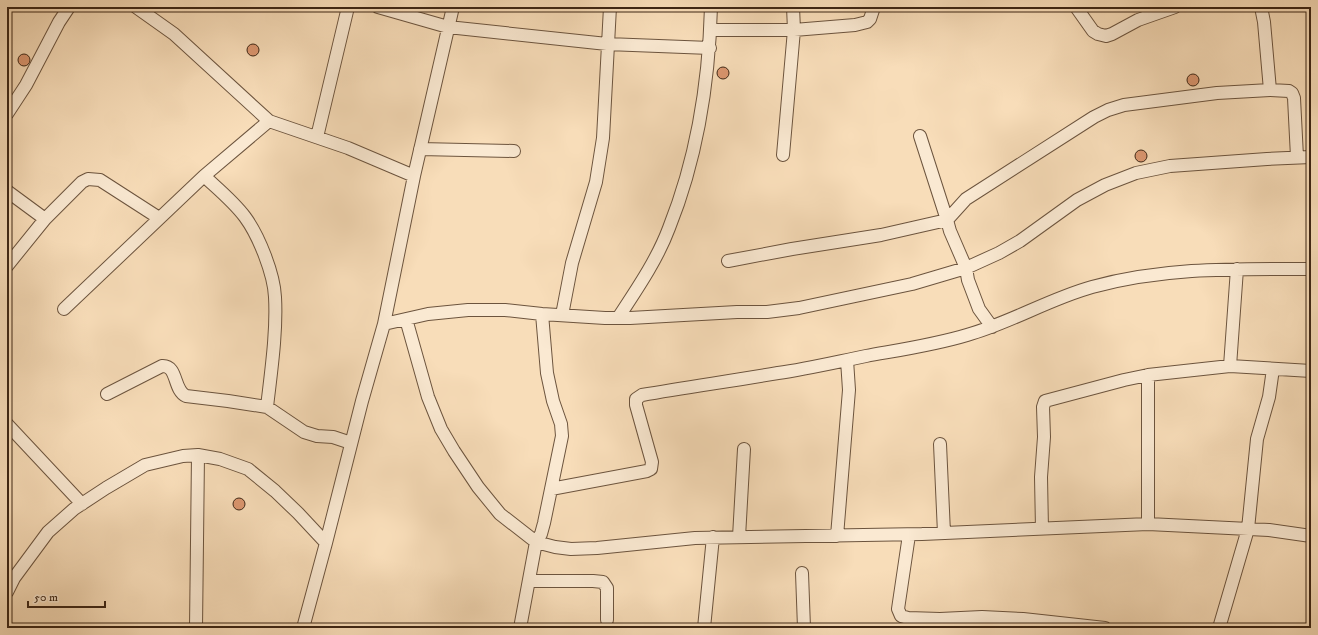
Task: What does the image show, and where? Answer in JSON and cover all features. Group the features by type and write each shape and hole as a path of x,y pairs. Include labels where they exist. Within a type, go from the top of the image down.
{"street":[{"path":"7,114 26,85 59,22 69,7"},
{"path":"136,7 174,34 270,121 348,148 414,176"},
{"path":"317,137 348,7"},
{"path":"378,7 448,27 607,44 710,48"},
{"path":"303,628 351,443 384,324 414,176 453,7"},
{"path":"562,315 572,264 596,182 603,138 610,7"},
{"path":"618,318 656,255 669,228 680,196 695,145 707,76 710,48 711,7"},
{"path":"783,155 794,30 793,7"},
{"path":"710,30 794,30 861,24 870,19 874,7"},
{"path":"1076,7 1093,31 1106,36 1138,20 1175,7"},
{"path":"1261,7 1264,22 1270,90"},
{"path":"728,261 881,235 947,220 966,199 1094,117 1108,110 1124,105 1216,93 1270,90 1289,91 1292,93 1294,98 1297,157"},
{"path":"64,309 204,176 270,121"},
{"path":"920,136 950,231 966,268 968,280 979,309 992,327"},
{"path":"420,149 514,151"},
{"path":"384,324 428,314 468,310 505,310 542,314 618,318 773,312 799,308 912,284 966,268 1000,253 1020,241 1077,200 1105,185 1136,173 1170,166 1311,157"},
{"path":"204,176 245,217 259,243 272,277 275,296 275,316 273,361 267,407"},
{"path":"7,266 45,219 82,182 88,179 100,180 159,218"},
{"path":"7,191 45,219"},
{"path":"551,489 647,471 651,468 652,462 636,405 636,399 642,395 778,373 966,336 992,327 1058,299 1092,288 1134,278 1172,272 1214,269 1311,270"},
{"path":"1230,366 1237,269"},
{"path":"520,628 530,581 536,542 541,534 544,523 562,436 561,424 553,401 547,373 542,314"},
{"path":"406,319 428,397 441,429 478,487 500,514 536,542 555,547 571,549 619,546 688,538 909,535 1148,524 1269,530 1311,536"},
{"path":"837,536 849,390 847,360"},
{"path":"107,394 162,366 165,366 170,368 180,392 186,396 228,400 267,407 304,432 317,436 332,437 351,443"},
{"path":"1042,529 1041,477 1044,437 1043,406 1045,402 1124,380 1148,375 1230,366 1311,371"},
{"path":"1218,628 1248,529 1257,439 1269,397 1273,368"},
{"path":"1148,375 1148,524"},
{"path":"7,424 82,504"},
{"path":"940,444 944,533"},
{"path":"739,537 744,449"},
{"path":"7,592 14,578 48,532 82,504 145,465 183,456 198,455 220,458 248,469 275,491 298,513 326,544"},
{"path":"196,628 198,455"},
{"path":"909,535 898,609 901,616 908,618 982,617 1023,619 1105,628"},
{"path":"704,628 713,538"},
{"path":"802,573 804,628"},
{"path":"530,581 593,580 603,582 607,588 607,620"}],"building":[{"path":"253,44 257,46 259,50 257,54 253,56 249,54 247,50 249,46"},
{"path":"24,54 28,56 30,60 28,64 24,66 20,64 18,60 20,56"},
{"path":"723,67 727,69 729,73 727,77 723,79 719,77 717,73 719,69"},
{"path":"1193,74 1197,76 1199,80 1197,84 1193,86 1189,84 1187,80 1189,76"},
{"path":"1141,150 1145,152 1147,156 1145,160 1141,162 1137,160 1135,156 1137,152"},
{"path":"239,498 243,500 245,504 243,508 239,510 235,508 233,504 235,500"}]}
